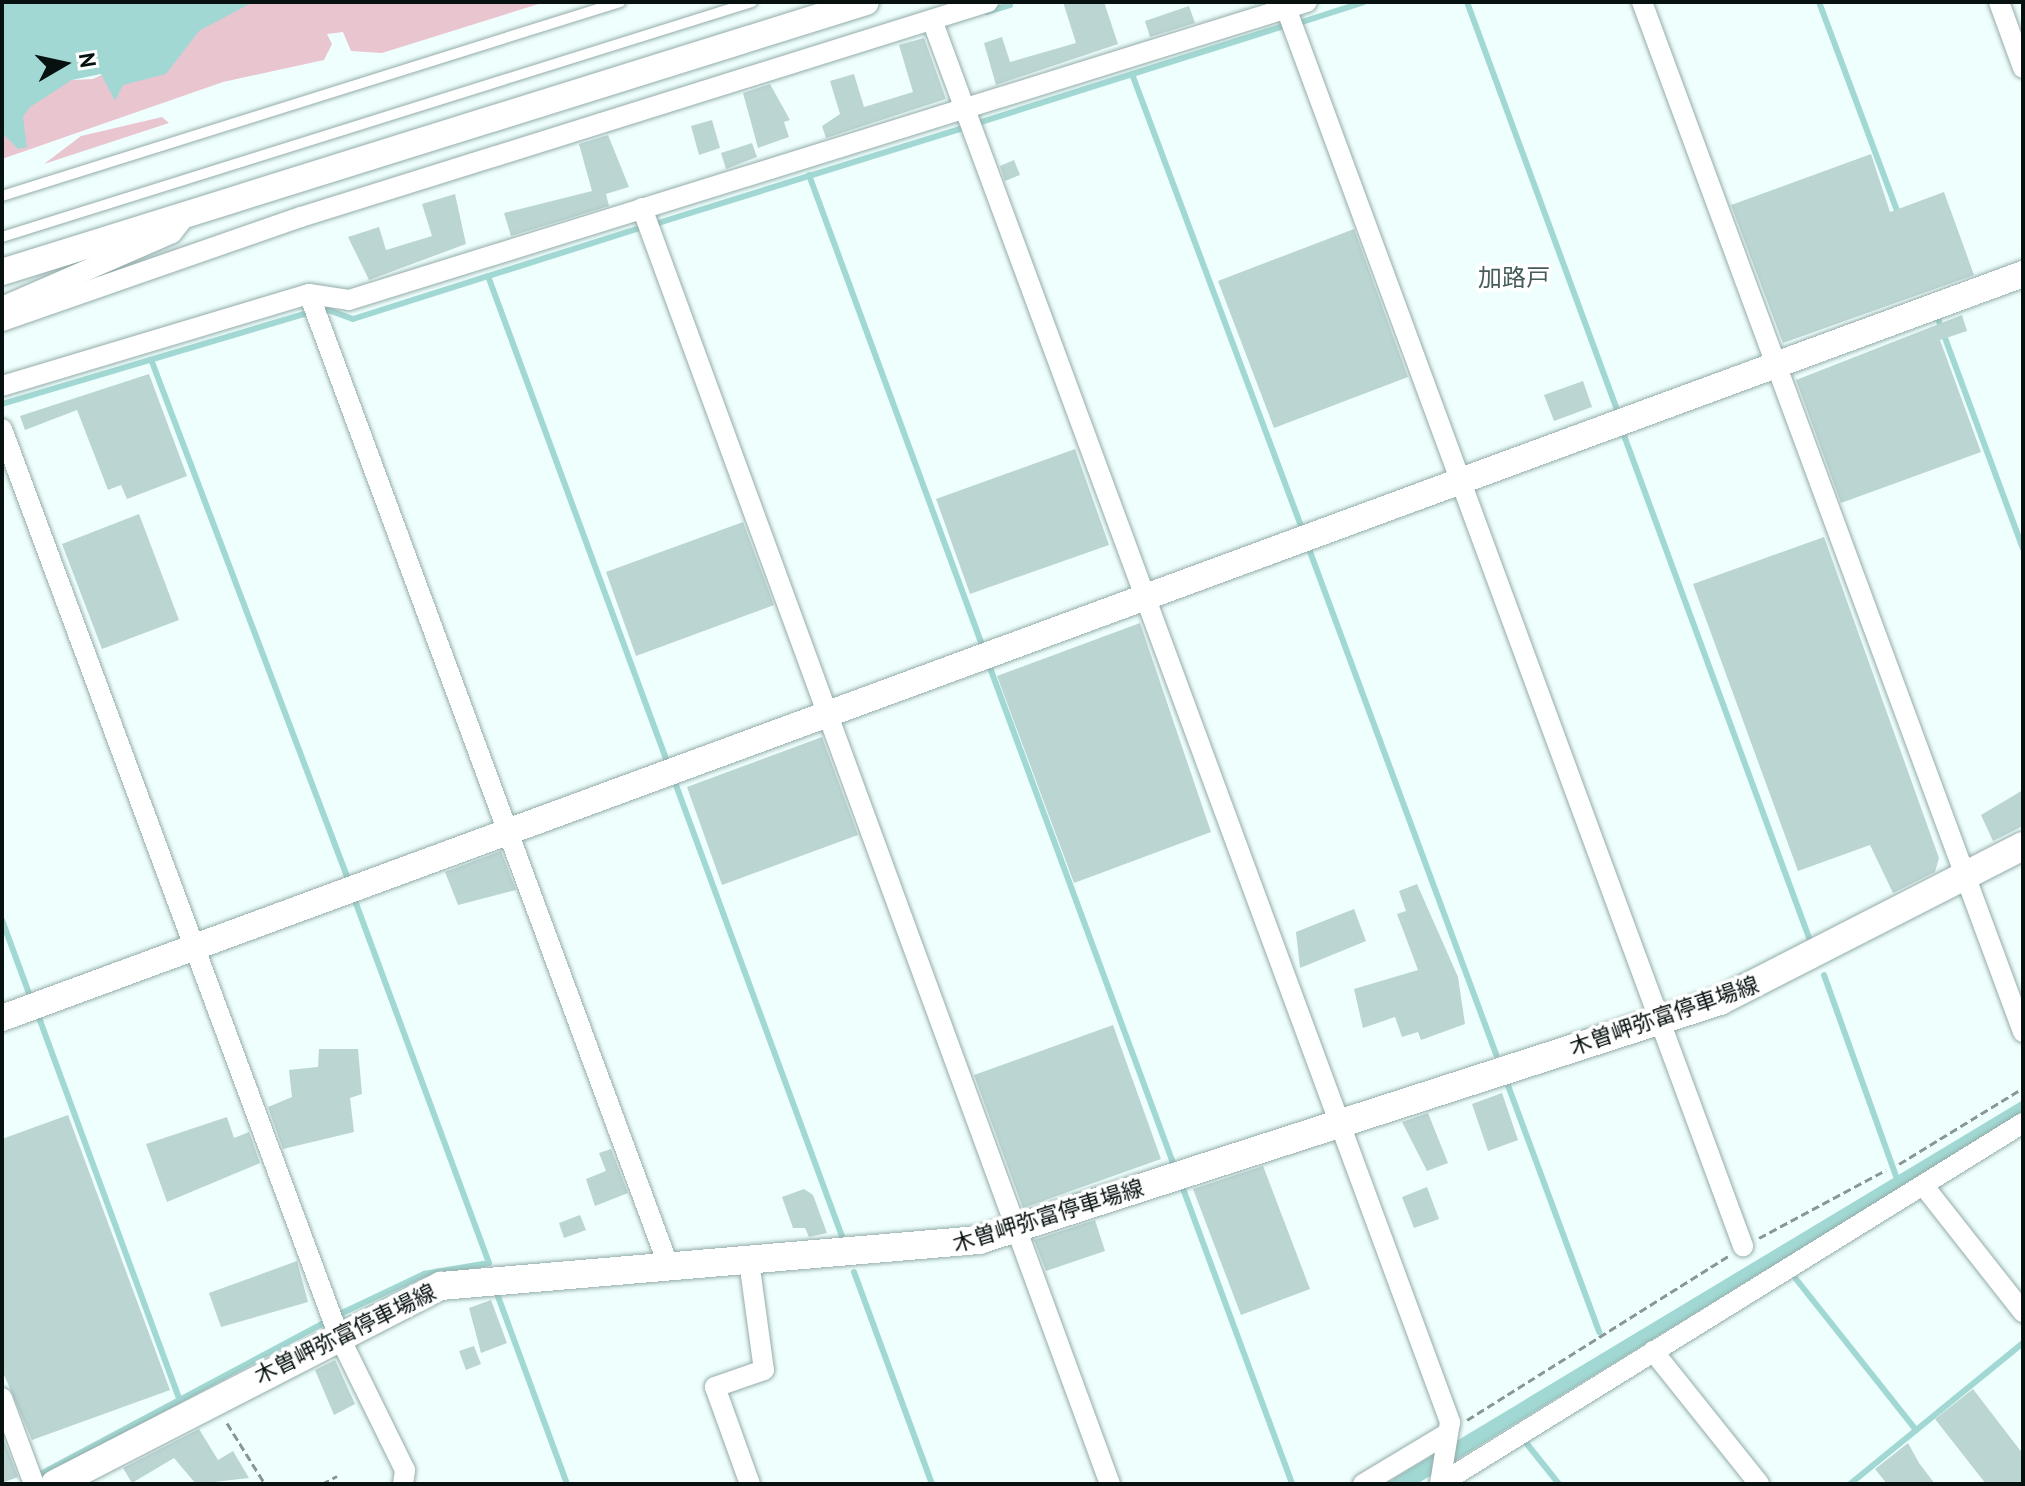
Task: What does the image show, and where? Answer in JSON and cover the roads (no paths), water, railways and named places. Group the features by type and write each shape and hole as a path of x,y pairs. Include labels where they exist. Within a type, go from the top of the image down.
{"main road":[{"name":"木曽岬弥富停車場線","path":"55,1484 338,1334 441,1286 938,1249 1019,1228 1339,1125 1769,980 2023,846"}],"street":[{"path":"2,272 866,2"},
{"path":"2,321 301,217 988,2"},
{"path":"2,386 309,294 349,300 1307,2"},
{"path":"1642,2 2023,1032"},
{"path":"1999,2 2023,68"},
{"path":"1286,8 1743,1246"},
{"path":"932,20 962,109 1339,1125 1448,1429 1440,1481"},
{"path":"642,208 1019,1228 1110,1484"},
{"path":"2,307 172,233 186,215"},
{"path":"2,1018 1143,595 2023,274"},
{"path":"309,294 669,1267"},
{"path":"2,429 338,1334 405,1470 403,1484"},
{"path":"1440,1481 2023,1123"},
{"path":"1923,1185 2023,1312"},
{"path":"749,1261 764,1370 715,1387 750,1484"},
{"path":"1653,1351 1759,1484"},
{"path":"2,1398 34,1484"},
{"path":"1363,1484 1448,1429"}],"lane":[{"path":"2,196 620,2"},
{"path":"2,237 752,2"}],"water":[{"path":"2,2 253,2 199,31 166,74 123,85 115,101 101,74 72,80 30,107 23,117 27,147 18,149 2,133"},
{"path":"2023,1100 2023,1112 1417,1484 1385,1484"}],"waterway":[{"path":"1299,23 1364,2"},
{"path":"1467,2 1616,408"},
{"path":"1819,2 1899,216"},
{"path":"986,12 1010,5"},
{"path":"978,123 1287,25"},
{"path":"1132,74 1302,528"},
{"path":"655,224 960,129"},
{"path":"809,175 982,645"},
{"path":"320,307 353,319 640,228"},
{"path":"488,276 669,767"},
{"path":"2,404 310,312"},
{"path":"1938,319 2023,549"},
{"path":"152,362 348,879"},
{"path":"1622,430 1811,943"},
{"path":"1309,549 1496,1054"},
{"path":"989,665 1173,1163"},
{"path":"673,777 843,1239"},
{"path":"342,1313 424,1274 489,1263 355,900"},
{"path":"2,920 30,996"},
{"path":"1824,975 1896,1176"},
{"path":"38,1015 179,1398"},
{"path":"1506,1080 1599,1332"},
{"path":"1182,1186 1292,1484"},
{"path":"854,1272 932,1484"},
{"path":"1796,1279 1916,1430"},
{"path":"496,1291 567,1484"},
{"path":"39,1475 324,1323"},
{"path":"1850,1484 2023,1343"},
{"path":"1527,1444 1559,1484"}],"district":[{"name":"加路戸","path":"1514,278"}]}
